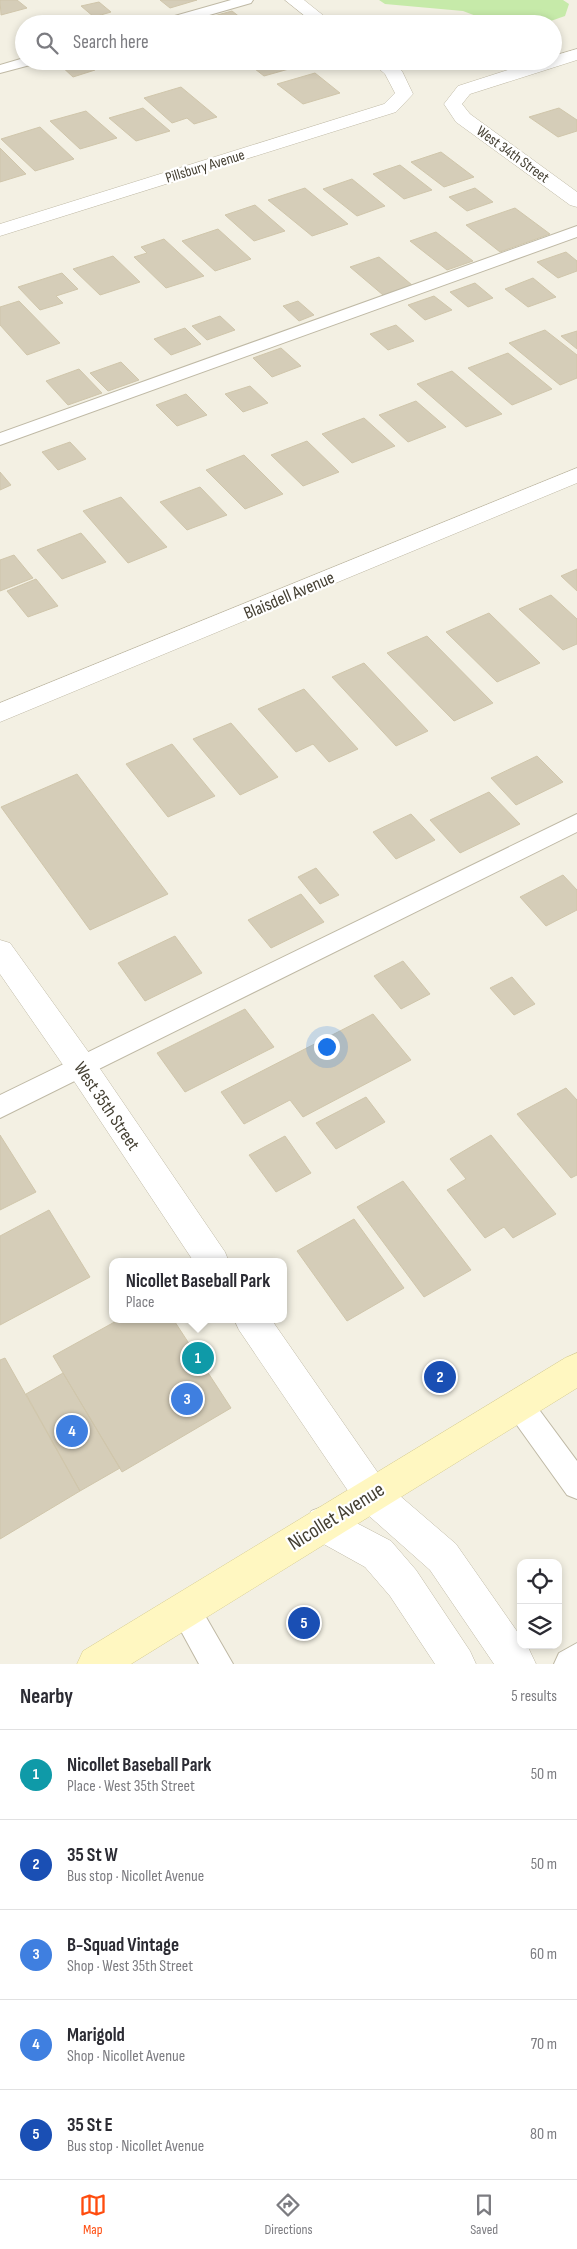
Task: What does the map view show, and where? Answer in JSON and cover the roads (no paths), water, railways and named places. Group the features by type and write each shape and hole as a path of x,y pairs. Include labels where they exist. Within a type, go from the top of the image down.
{"main road":[{"name":"Nicollet Avenue","path":"96,1664 577,1369"}],"street":[{"path":"293,0 314,15"},
{"name":"West 34th Street","path":"562,59 577,54"},
{"name":"Pillsbury Avenue","path":"0,230 390,108 404,94 392,70"},
{"name":"West 34th Street","path":"527,70 464,90 453,104 463,118 577,201"},
{"name":"Blaisdell Avenue","path":"0,713 577,476"},
{"name":"West 35th Street","path":"0,951 81,1066 210,1258"},
{"path":"255,1323 372,1494 443,1557 517,1664"},
{"path":"324,1524 378,1554 404,1583 458,1664"}],"lane":[{"path":"194,15 246,0"},
{"path":"0,69 15,65"},
{"path":"0,438 577,231"},
{"path":"0,1107 577,822"},
{"path":"518,1404 577,1485"},
{"path":"184,1610 217,1664"},
{"path":"570,1664 577,1659"}],"place":[{"name":"Nicollet Baseball Park","path":"198,1358"},
{"name":"35 St W","path":"440,1377"},
{"name":"B-Squad Vintage","path":"187,1399"},
{"name":"Marigold","path":"72,1431"},
{"name":"35 St E","path":"304,1623"}]}
